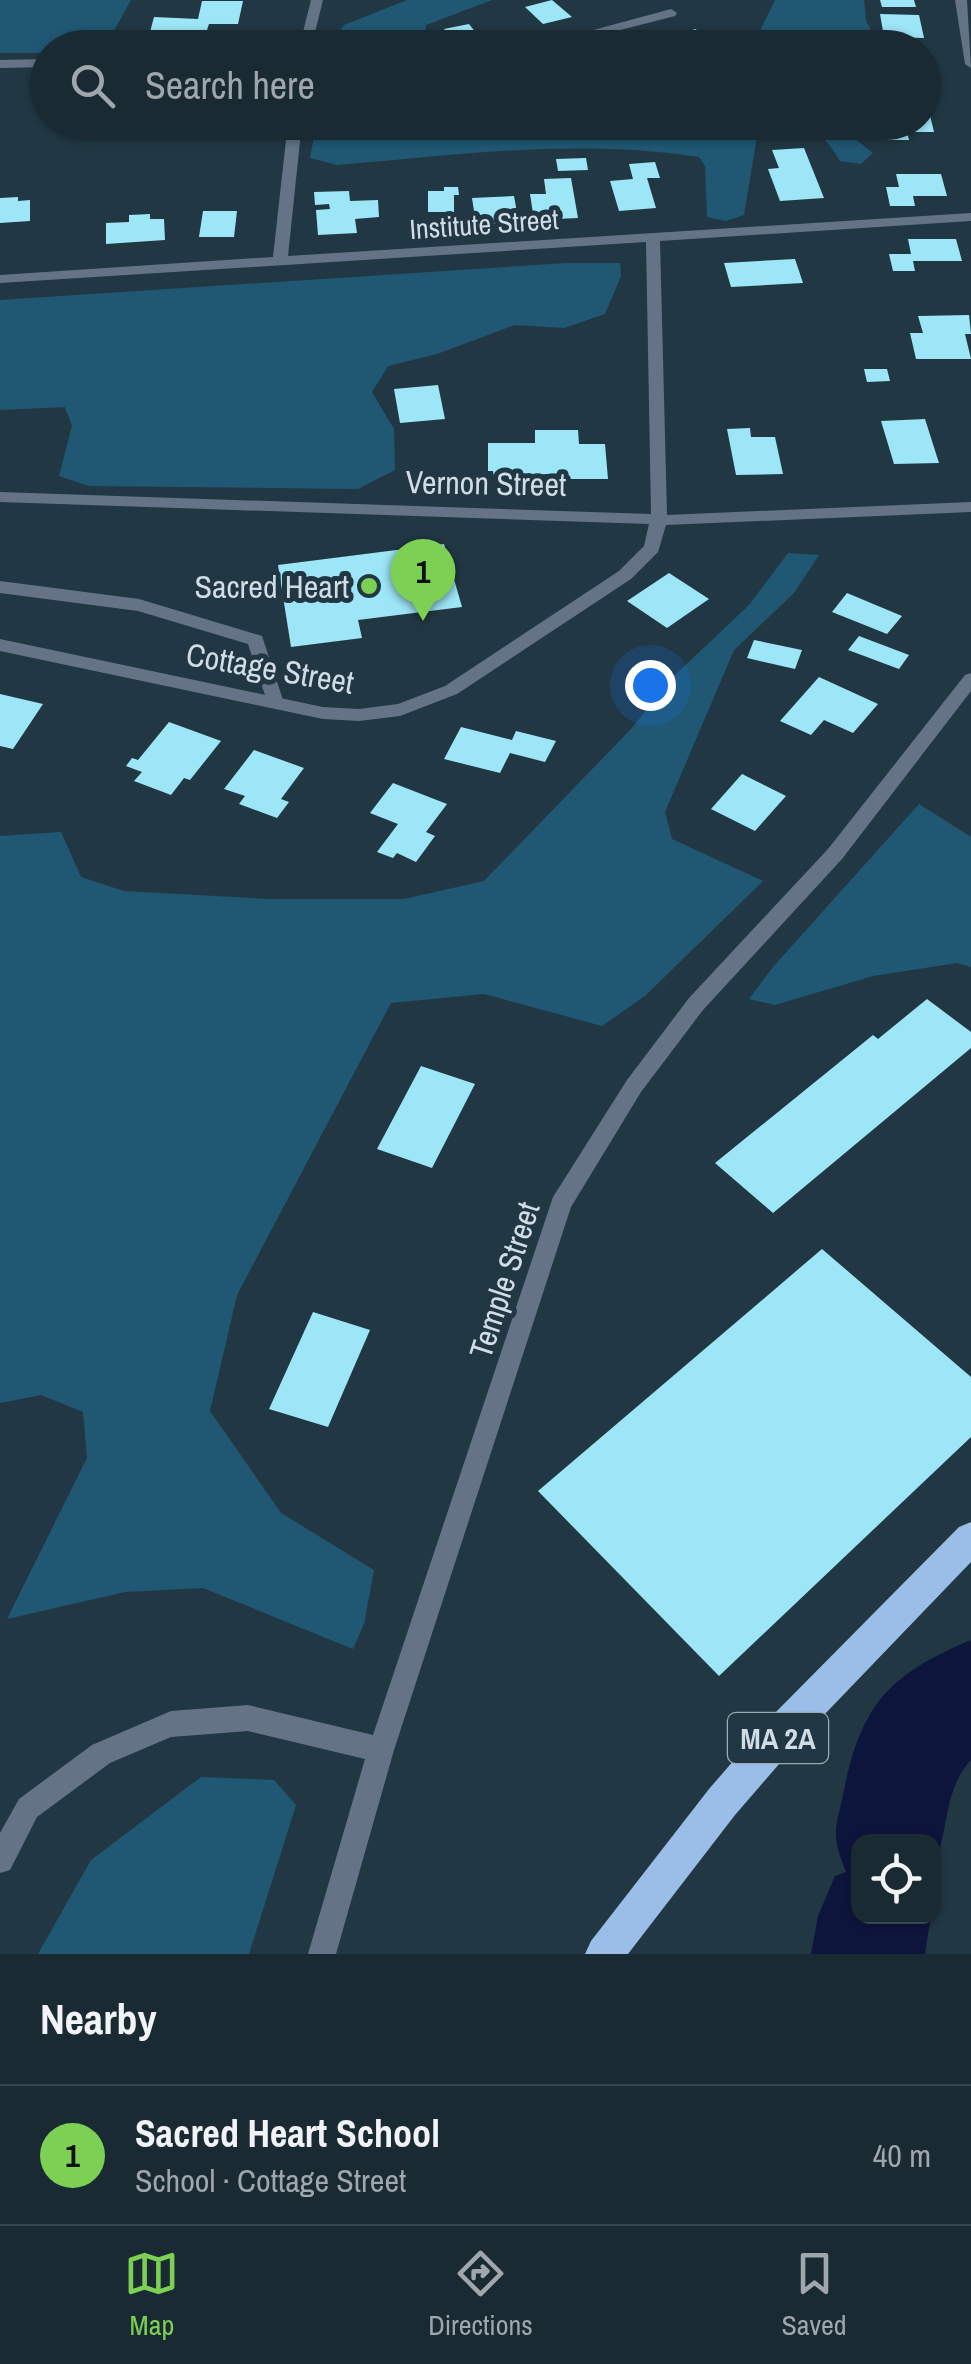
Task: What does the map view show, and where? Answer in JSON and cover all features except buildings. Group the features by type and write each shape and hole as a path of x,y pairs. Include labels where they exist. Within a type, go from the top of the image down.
{"highway":[{"name":"MA 2A","path":"604,1954 722,1802 786,1728 971,1538"}],"street":[{"path":"310,30 317,0"},
{"path":"960,0 971,64"},
{"path":"604,30 671,13"},
{"path":"0,64 30,63"},
{"path":"280,261 293,140"},
{"name":"Institute Street","path":"0,279 971,217"},
{"name":"Cottage Street","path":"0,645 330,714 400,710 433,699 624,576 652,548 659,519 652,238"},
{"name":"Vernon Street","path":"0,496 659,519 971,507"},
{"path":"0,588 139,605 256,640 275,702"},
{"name":"Temple Street","path":"322,1954 382,1750 561,1204 634,1086 696,1004 835,854 971,679"},
{"path":"0,1860 28,1808 100,1754 171,1724 248,1718 382,1750"}],"shaded area":[{"path":"0,0 131,0 114,30 30,30 30,53 0,53"},
{"path":"407,0 492,0 426,25 425,30 340,30 344,25"},
{"path":"775,0 864,0 871,30 760,30"},
{"path":"313,140 756,140 744,215 726,221 707,217 705,166 699,157 654,151 564,149 337,165 310,158"},
{"path":"824,140 857,140 873,153 861,164 840,161"},
{"path":"567,263 620,263 621,276 605,314 564,328 515,325 437,354 388,366 372,392 394,429 395,470 358,489 89,486 59,476 72,426 65,407 0,410 0,300"},
{"path":"788,553 819,555 794,593 734,650 665,812 672,839 763,881 645,996 602,1026 484,994 391,1003 237,1295 210,1411 281,1513 374,1570 364,1624 353,1649 203,1588 125,1592 7,1619 87,1458 83,1412 41,1395 0,1403 0,836 61,832 81,877 124,891 268,899 404,899 484,881 631,729 673,677 749,605"},
{"path":"919,804 971,837 971,967 957,963 873,976 775,1005 749,999 773,967"},
{"path":"201,1777 274,1780 296,1805 249,1954 38,1954 91,1860"}],"waterway":[{"path":"890,1834 906,1750 953,1702 971,1693"},
{"path":"868,1954 874,1924"}],"place":[{"name":"Sacred Heart","path":"369,586"},
{"name":"Sacred Heart School","path":"423,621"}]}
